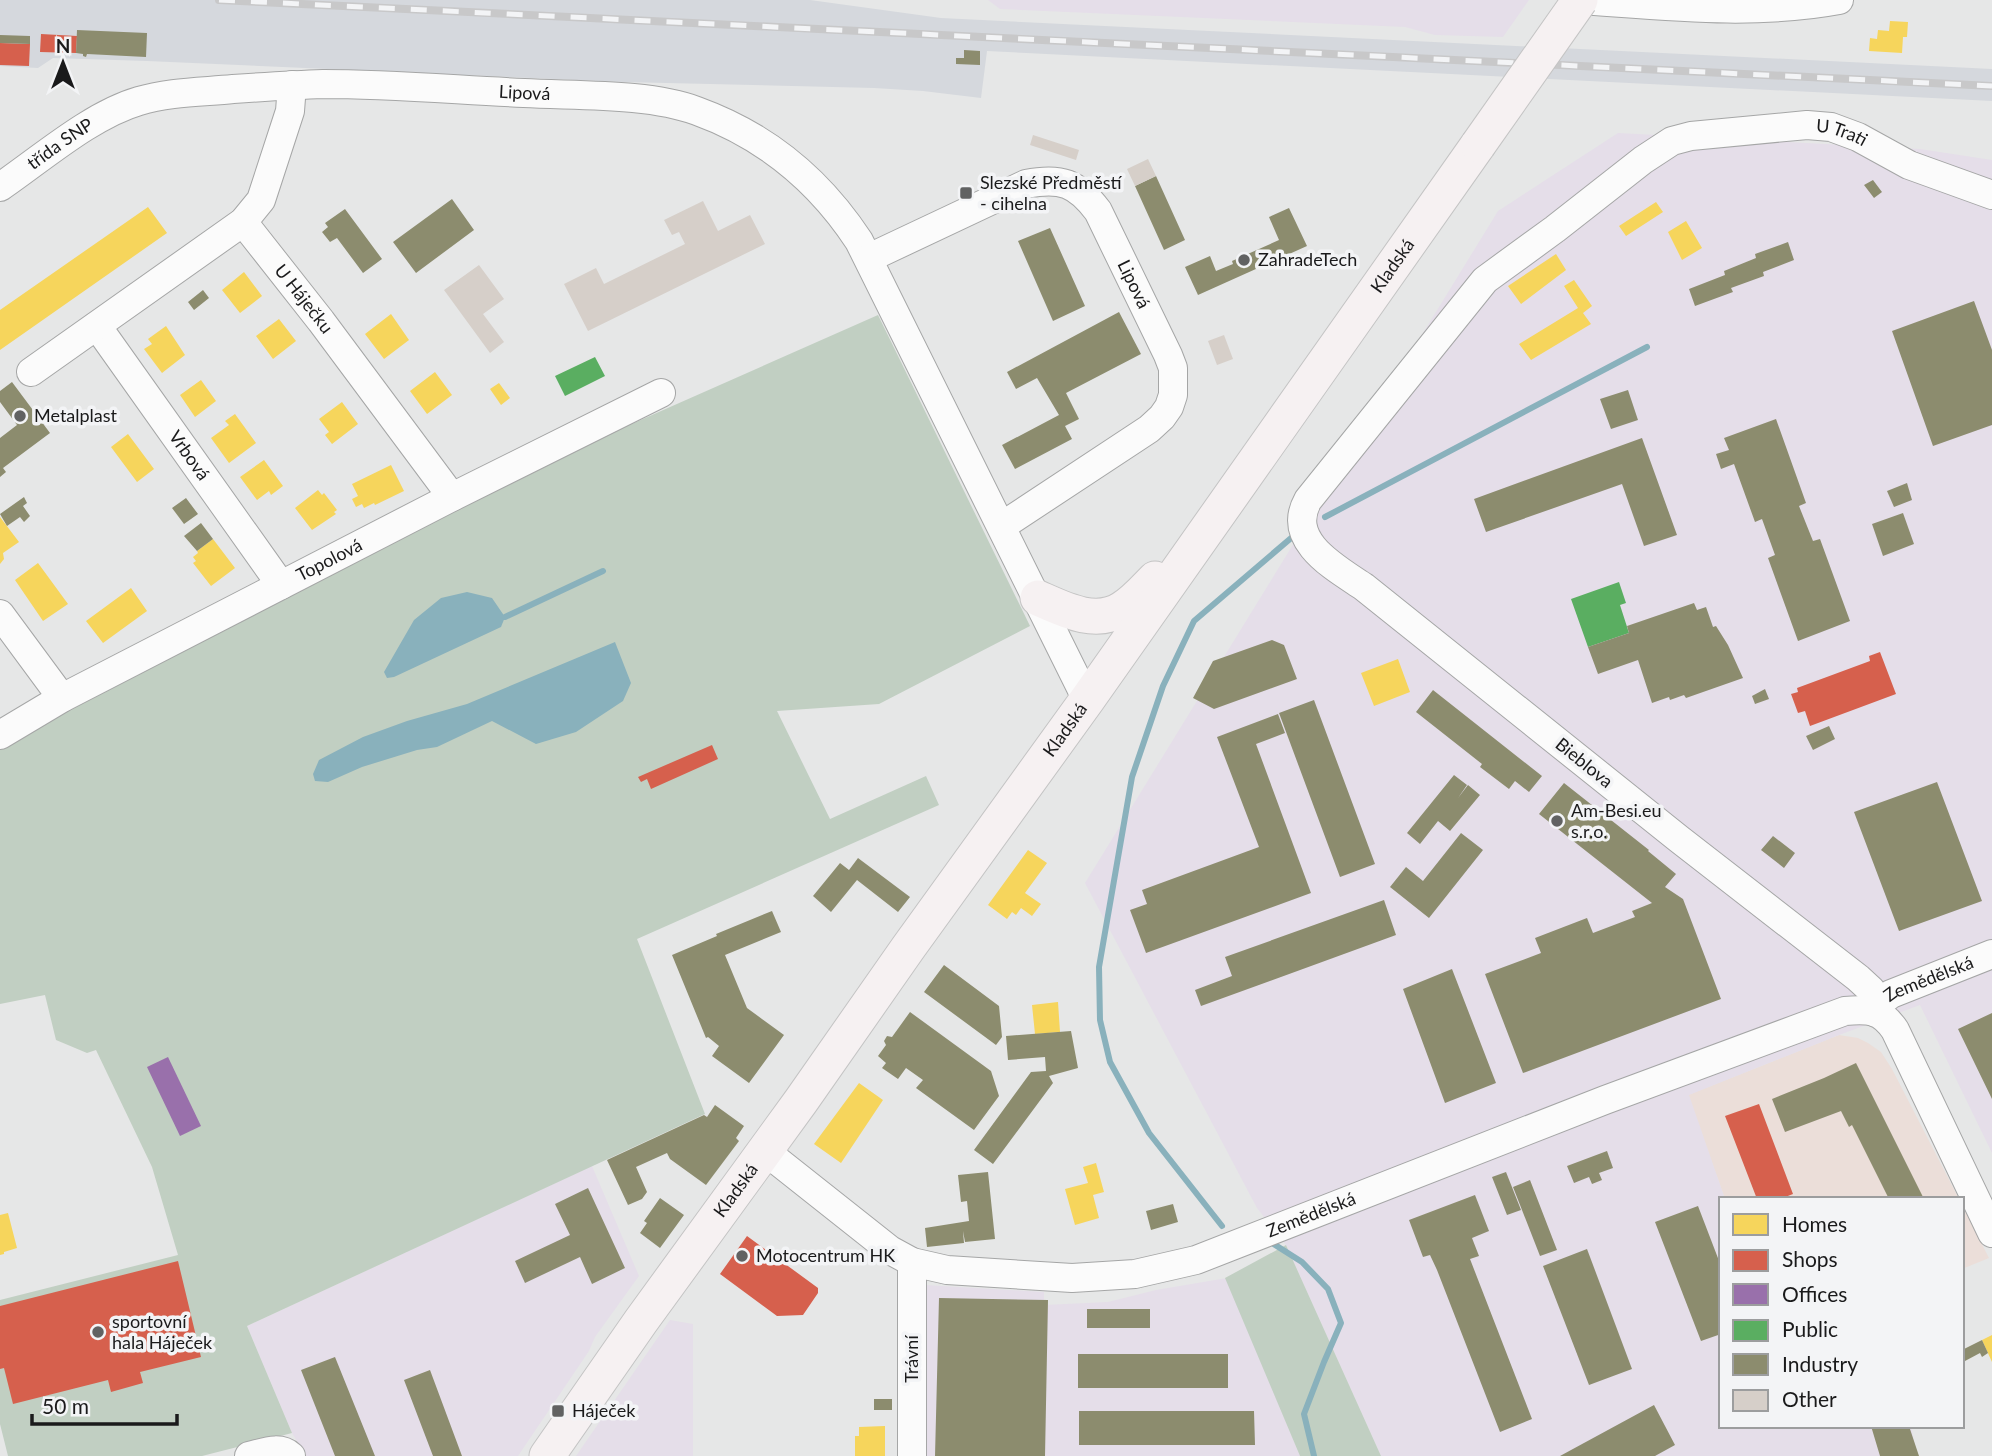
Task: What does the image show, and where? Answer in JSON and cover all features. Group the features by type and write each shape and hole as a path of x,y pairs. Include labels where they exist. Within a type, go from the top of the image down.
{"main road":[{"name":"Kladská","path":"547,1456 1087,699 1580,0"},
{"path":"1038,598 1082,616 1111,614 1121,610 1212,522"}],"street":[{"name":"Kladská","path":"1580,0 1721,9 1770,9 1839,0"},
{"name":"Lipová","path":"123,106 171,95 292,85 353,85 658,101 695,110 748,133 786,159 816,186 833,204 869,258 1087,699"},
{"path":"31,372 243,222 261,200 290,111 292,85"},
{"name":"třída SNP","path":"0,187 91,123 123,106"},
{"name":"U Trati","path":"1301,515 1308,500 1485,280 1664,145 1681,138 1807,125 1832,127 1858,137 1909,165 1992,195"},
{"name":"Lipová","path":"869,258 1034,182 1056,181 1068,184 1087,196 1098,211 1168,355 1173,368 1173,395 1169,407 1149,429 1002,526"},
{"name":"U Háječku","path":"243,222 321,321 452,497"},
{"name":"Vrbová","path":"97,326 281,585"},
{"name":"Topolová","path":"0,735 62,698 452,497 661,393"},
{"name":"Bieblova","path":"1301,515 1307,536 1315,551 1326,562 1364,587 1871,990 1874,1008 1889,1020 1895,1030 1992,1234"},
{"path":"0,614 62,698"},
{"name":"Zemědělská","path":"765,1151 890,1250 912,1262 947,1270 1072,1278 1135,1273 1196,1260 1605,1100 1845,1011 1874,1008 1891,994 1992,954"},
{"name":"Trávní","path":"912,1262 912,1456"},
{"path":"249,1456 279,1450 286,1451 291,1456"}],"shaded area":[{"path":"0,0 810,0 941,18 1992,69 1992,101 987,51 981,98 874,88 623,82 53,58 38,68 0,66"},
{"path":"988,0 1529,0 1503,37 1435,35 1405,27 1000,9"},
{"path":"1618,133 1920,149 1992,160 1992,1153 1920,1005 1689,1095 1724,1197 1719,1197 1719,1428 1911,1428 1917,1456 1381,1456 1286,1245 1257,1208 1085,883 1498,211"},
{"path":"1839,1035 1858,1038 1881,1052 1892,1069 1958,1197 1724,1197 1688,1095"},
{"path":"592,1166 639,1276 595,1337 589,1351 518,1456 306,1456 292,1433 247,1326"},
{"path":"1964,1209 1989,1258 1964,1268"},
{"path":"1227,1278 1300,1456 926,1456 924,1285 1044,1292 1044,1305 1108,1302 1156,1290"},
{"path":"670,1320 693,1324 693,1456 576,1456"}],"green space":[{"path":"878,315 1030,626 879,704 777,711 830,819 926,776 939,805 637,939 705,1114 247,1326 292,1433 202,1456 8,1456 0,1424 0,1300 178,1255 152,1167 96,1050 87,1053 56,1040 45,995 0,1004 0,748 83,699 557,457"},
{"path":"1286,1245 1381,1456 1300,1456 1225,1278"}],"water":[{"path":"467,592 492,598 505,617 501,627 387,678 384,672 414,620 441,598"},
{"path":"615,642 631,683 623,701 576,732 536,744 492,721 437,747 417,750 362,767 328,782 315,781 313,774 319,760 363,737 467,704"}],"building: Homes":[{"path":"1890,21 1908,22 1902,53 1869,51 1870,38 1877,39 1878,30 1889,31"},
{"path":"1656,202 1663,212 1626,236 1619,226"},
{"path":"148,207 167,233 0,350 0,310"},
{"path":"1686,221 1702,248 1682,260 1668,232"},
{"path":"1556,254 1566,270 1521,304 1508,286"},
{"path":"244,272 262,296 240,313 222,290"},
{"path":"1574,280 1592,306 1583,313 1591,324 1531,360 1519,344 1578,308 1564,286"},
{"path":"391,314 409,340 384,359 365,334"},
{"path":"279,319 296,341 273,359 256,336"},
{"path":"166,326 185,355 162,373 144,349 152,344 148,339"},
{"path":"435,372 452,395 427,414 410,391"},
{"path":"201,380 216,401 195,417 180,395"},
{"path":"499,383 510,398 501,405 490,389"},
{"path":"342,402 358,424 332,444 325,435 329,432 319,419"},
{"path":"235,414 256,443 229,463 211,438 229,425 225,421"},
{"path":"128,434 154,469 137,482 111,447"},
{"path":"264,460 283,486 271,495 269,491 257,500 240,477"},
{"path":"391,465 404,491 375,505 374,503 364,508 362,504 356,507 352,499 358,496 352,484"},
{"path":"318,490 322,495 324,493 337,510 334,512 336,514 312,530 295,508"},
{"path":"0,517 19,542 3,553 4,559 0,564"},
{"path":"213,539 235,568 211,586 193,563 196,561 193,557"},
{"path":"38,563 68,604 43,621 15,580"},
{"path":"131,588 147,611 103,643 86,621"},
{"path":"1398,659 1410,692 1374,706 1361,673"},
{"path":"1028,850 1047,863 1025,893 1041,904 1032,916 1021,908 1016,915 1012,912 1007,919 988,905"},
{"path":"1058,1002 1060,1032 1035,1034 1032,1005"},
{"path":"859,1083 883,1100 841,1163 814,1144"},
{"path":"1096,1163 1104,1192 1093,1195 1099,1218 1075,1225 1065,1189 1088,1183 1083,1167"},
{"path":"8,1213 17,1248 0,1255 0,1215"},
{"path":"1992,1335 1992,1362 1982,1340"},
{"path":"885,1426 885,1456 855,1456 855,1436 859,1436 859,1427"}],"building: Shops":[{"path":"41,34 77,36 76,53 40,52"},
{"path":"0,43 30,44 29,66 0,65"},
{"path":"1880,652 1896,694 1810,726 1805,711 1798,713 1791,694 1798,692 1797,688 1870,661 1869,656"},
{"path":"712,745 718,759 651,789 647,779 641,782 638,777"},
{"path":"1759,1104 1793,1194 1785,1197 1756,1197 1725,1116"},
{"path":"747,1236 818,1288 818,1293 803,1315 777,1316 720,1274"},
{"name":"sportovní hala Háječek","path":"178,1261 201,1357 140,1372 143,1383 111,1392 108,1380 13,1404 4,1368 0,1369 0,1306"}],"building: Offices":[{"path":"168,1057 201,1126 180,1136 147,1067"}],"building: Public":[{"path":"595,357 605,376 565,396 555,376"},
{"path":"1619,582 1626,603 1620,605 1629,633 1588,647 1571,599"}],"building: Industry":[{"path":"77,30 147,33 146,57 83,56 76,53"},
{"path":"0,35 30,36 30,44 0,43"},
{"path":"964,50 980,51 980,65 956,64 956,58 964,58"},
{"path":"1156,176 1185,240 1164,250 1135,186"},
{"path":"1873,180 1882,192 1874,198 1864,185"},
{"path":"452,199 474,230 416,273 393,242"},
{"path":"1289,208 1307,246 1198,295 1185,267 1210,256 1216,271 1279,240 1269,217"},
{"path":"345,209 382,259 363,273 337,238 330,242 322,232 328,227 325,223"},
{"path":"1050,228 1085,306 1053,321 1018,241"},
{"path":"1788,242 1794,260 1763,272 1764,276 1731,288 1733,292 1695,306 1689,289 1725,275 1724,271 1756,258 1755,254"},
{"path":"203,290 209,298 194,310 188,302"},
{"path":"1974,301 1992,350 1992,425 1933,446 1892,331"},
{"path":"1119,312 1141,354 1066,393 1079,419 1065,426 1072,439 1015,469 1002,445 1059,415 1037,378 1016,389 1007,372"},
{"path":"12,382 50,433 3,468 6,472 0,477 0,438 17,425 0,402 0,391"},
{"path":"1628,390 1638,420 1611,429 1600,399"},
{"path":"1776,419 1806,503 1799,506 1813,541 1820,539 1850,621 1798,641 1768,558 1775,555 1762,519 1755,522 1734,464 1721,469 1716,454 1729,450 1724,438"},
{"path":"1642,438 1677,535 1644,546 1622,484 1486,532 1474,499"},
{"path":"1907,483 1912,500 1894,507 1887,491"},
{"path":"24,497 27,503 23,506 30,516 24,522 20,517 7,526 0,514"},
{"path":"186,498 198,514 184,524 172,508"},
{"path":"1903,513 1914,544 1883,556 1872,524"},
{"path":"201,523 213,539 197,551 184,536"},
{"path":"1694,603 1697,610 1706,607 1713,627 1716,626 1728,645 1743,678 1686,698 1684,695 1670,700 1669,697 1652,703 1638,660 1598,674 1588,647 1629,633 1627,626"},
{"path":"1272,640 1284,645 1297,679 1214,709 1193,698 1213,661"},
{"path":"1765,689 1769,699 1755,704 1752,696"},
{"path":"1433,690 1542,776 1529,792 1515,781 1509,789 1416,712"},
{"path":"1314,700 1375,864 1340,877 1279,713"},
{"path":"1278,714 1285,733 1256,744 1311,893 1146,953 1130,910 1147,904 1142,890 1259,847 1217,737"},
{"path":"1829,726 1835,739 1813,750 1806,736"},
{"path":"1454,775 1467,785 1458,798 1468,785 1480,795 1450,831 1438,821 1420,844 1407,833"},
{"path":"1937,782 1982,901 1899,931 1854,812"},
{"path":"1564,783 1676,874 1665,887 1683,899 1721,999 1523,1073 1485,974 1541,953 1535,938 1587,918 1593,933 1635,917 1632,911 1652,903 1539,814"},
{"path":"1461,833 1483,850 1429,918 1390,887 1406,867 1423,881"},
{"path":"1773,836 1795,853 1784,868 1761,850"},
{"path":"858,858 910,897 898,912 857,880 831,912 813,896 840,863 849,870"},
{"path":"1384,900 1396,935 1201,1006 1195,990 1232,976 1225,957"},
{"path":"772,911 781,932 725,955 747,1008 784,1035 749,1083 712,1056 719,1046 706,1038 672,955"},
{"path":"944,965 999,1006 1002,1037 996,1045 924,992"},
{"path":"1452,969 1496,1083 1445,1103 1403,989"},
{"path":"910,1012 991,1071 999,1096 974,1130 916,1088 923,1080 906,1068 898,1079 882,1068 886,1063 878,1056 886,1045 884,1041 887,1036 892,1037"},
{"path":"1992,1013 1992,1099 1958,1029"},
{"path":"1071,1031 1078,1068 1049,1076 1053,1083 993,1164 974,1150 1031,1072 1046,1071 1045,1057 1008,1060 1006,1036"},
{"path":"1856,1063 1923,1197 1888,1197 1852,1125 1849,1127 1841,1111 1785,1132 1772,1099"},
{"path":"715,1105 744,1126 736,1138 739,1141 706,1185 670,1159 667,1153 636,1167 647,1192 642,1199 628,1205 607,1160 704,1115 707,1117"},
{"path":"1607,1151 1613,1168 1599,1173 1602,1180 1592,1184 1589,1177 1574,1183 1567,1166"},
{"path":"988,1172 995,1239 965,1242 963,1231 964,1243 927,1247 925,1228 969,1221 967,1201 961,1202 958,1175"},
{"path":"1506,1172 1521,1210 1507,1215 1492,1177"},
{"path":"1530,1180 1557,1250 1540,1256 1513,1187"},
{"path":"588,1188 625,1268 592,1284 580,1257 525,1283 515,1261 570,1235 555,1204"},
{"path":"1475,1195 1489,1231 1472,1238 1479,1256 1470,1259 1532,1419 1500,1432 1437,1270 1430,1255 1423,1257 1409,1220"},
{"path":"660,1198 684,1215 660,1248 640,1233 647,1223 644,1221"},
{"path":"1173,1204 1178,1222 1151,1230 1146,1211"},
{"path":"1698,1206 1719,1261 1719,1335 1701,1341 1655,1222"},
{"path":"1587,1249 1632,1369 1589,1385 1543,1266"},
{"path":"939,1298 1048,1300 1045,1456 935,1456"},
{"path":"1087,1309 1150,1309 1150,1328 1087,1328"},
{"path":"1982,1340 1988,1353 1982,1357 1980,1353 1965,1361 1964,1349"},
{"path":"1078,1354 1228,1354 1228,1388 1078,1388"},
{"path":"335,1357 375,1456 335,1456 301,1370"},
{"path":"430,1370 462,1456 433,1456 404,1380"},
{"path":"874,1399 892,1399 892,1410 874,1410"},
{"path":"1654,1405 1675,1445 1655,1456 1560,1456"},
{"path":"1079,1411 1254,1411 1255,1445 1079,1445"},
{"path":"1872,1428 1910,1428 1919,1456 1880,1456"}],"building: Other":[{"path":"1033,135 1079,150 1076,160 1030,145"},
{"path":"1148,159 1156,176 1135,186 1127,169"},
{"path":"703,201 718,231 750,215 765,244 588,331 564,284 596,268 604,284 685,244 679,232 672,235 664,220"},
{"path":"479,265 504,299 483,314 504,342 490,353 444,290"},
{"path":"1224,335 1233,359 1217,365 1208,341"}],"waterway":[{"path":"1325,517 1647,347"},
{"path":"1222,1226 1149,1133 1110,1062 1100,1020 1099,967 1132,777 1163,686 1194,621 1297,533"},
{"path":"505,617 603,571"},
{"path":"1269,1241 1302,1262 1328,1289 1341,1323 1304,1414 1314,1456"}],"railway":[{"path":"219,0 1992,86"}],"place":[{"name":"Slezské Předměstí - cihelna","path":"966,193"},
{"name":"ZahradeTech","path":"1244,260"},
{"name":"Metalplast","path":"20,416"},
{"name":"Am-Besi.eu s.r.o.","path":"1557,821"},
{"name":"Motocentrum HK","path":"742,1256"},
{"name":"sportovní hala Háječek","path":"98,1332"},
{"name":"Háječek","path":"558,1411"}]}
